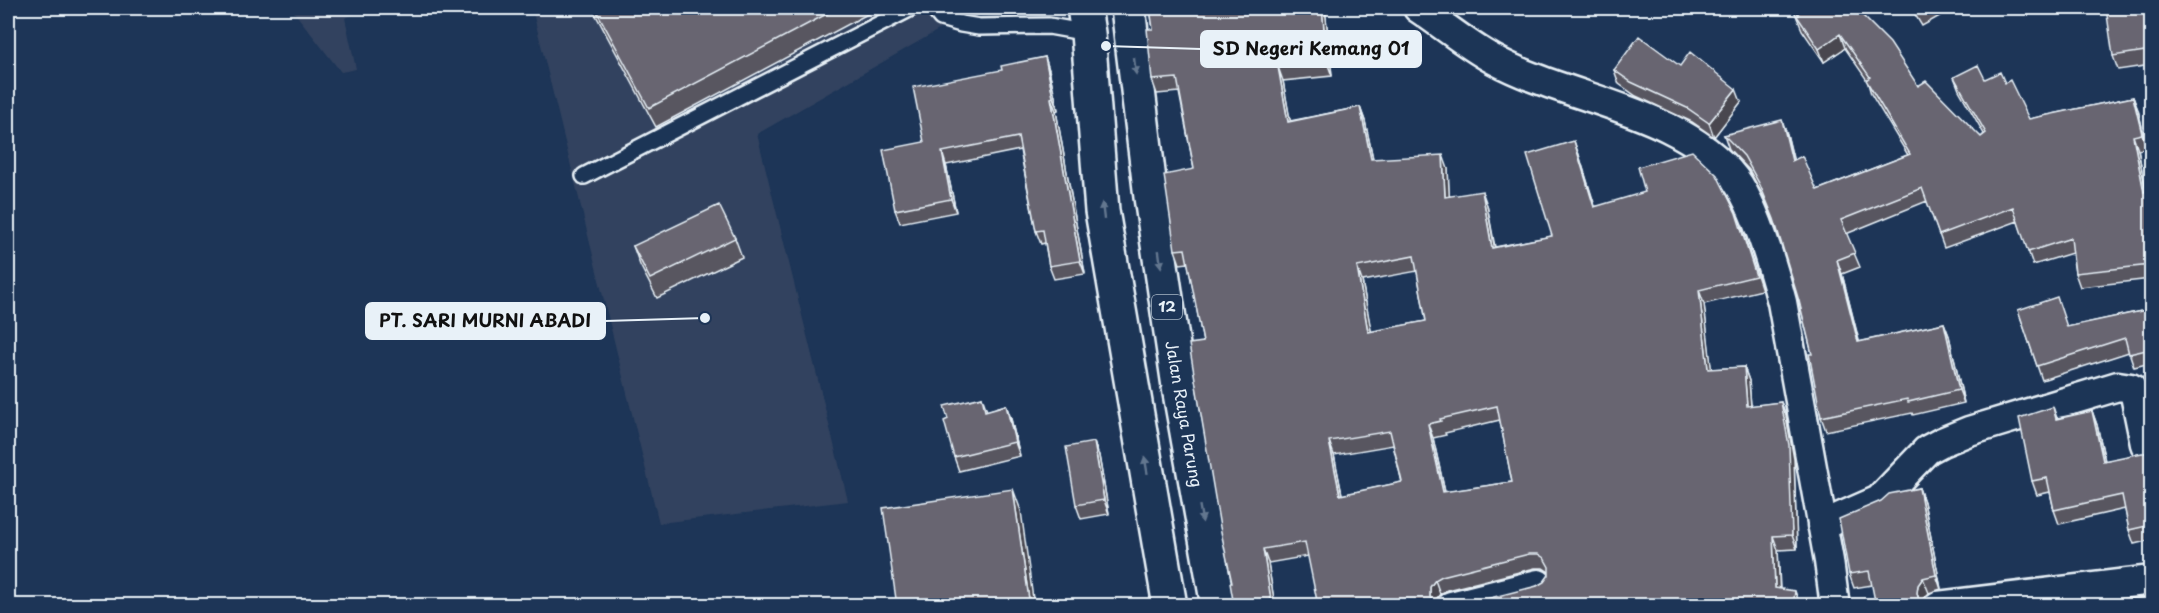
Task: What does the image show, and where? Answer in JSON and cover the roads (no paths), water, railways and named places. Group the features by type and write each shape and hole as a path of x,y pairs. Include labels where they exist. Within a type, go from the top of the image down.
{"highway":[{"name":"Jalan Raya Parung","path":"1128,8 1151,197 1180,393 1218,606"},
{"path":"1086,20 1102,211 1170,606"}],"street":[{"path":"1418,8 1493,59 1533,77 1660,124 1701,149 1720,163 1736,180 1747,199 1774,271 1782,302 1831,572 1833,606"},
{"path":"1822,525 1879,500 1920,457 1942,442 1969,430 2118,386 2131,388 2135,395 2145,444 2151,451"},
{"path":"1938,606 2001,602 2151,580"},
{"path":"1451,606 1538,584"}],"lane":[{"path":"584,176 911,8"},
{"path":"933,8 941,18 979,27 1048,26 1086,20"}],"place":[{"name":"SD Negeri Kemang 01","path":"1106,46"},
{"name":"PT. SARI MURNI ABADI","path":"705,318"}]}
